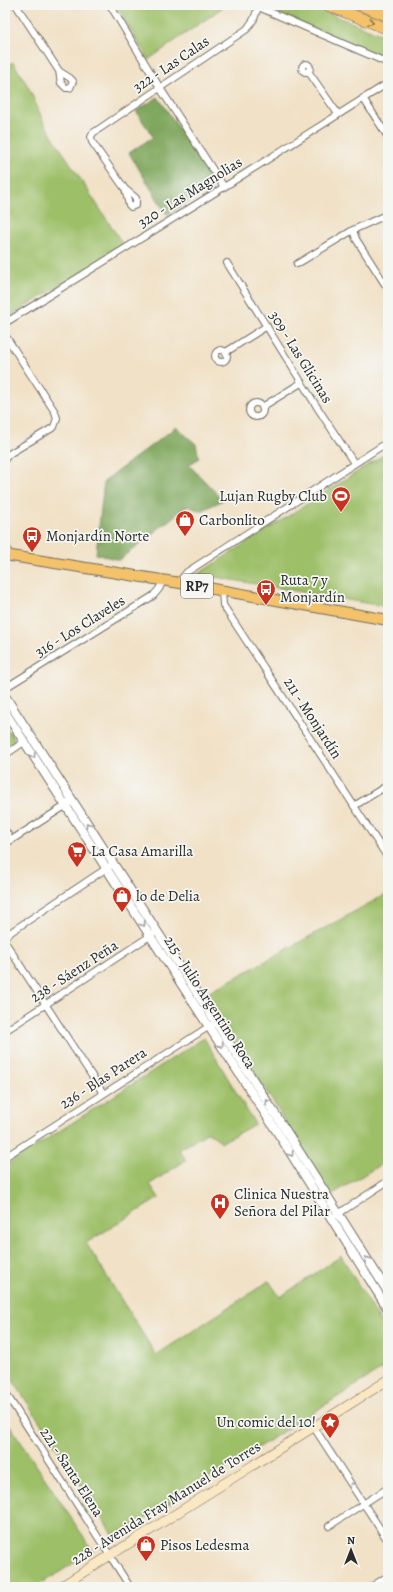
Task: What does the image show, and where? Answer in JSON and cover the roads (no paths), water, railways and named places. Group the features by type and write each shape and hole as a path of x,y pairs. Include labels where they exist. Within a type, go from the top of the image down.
{"highway":[{"path":"327,5 388,29"},
{"path":"360,5 388,16"}],"main road":[{"name":"RP7","path":"6,556 180,583 388,620"},
{"name":"228 - Avenida Fray Manuel de Torres","path":"60,1587 388,1380"}],"street":[{"path":"16,5 59,71"},
{"path":"110,5 160,88 224,187"},
{"path":"256,6 388,63"},
{"name":"322 - Las Calas","path":"125,189 92,142 91,137 93,133 247,28 254,19 256,6"},
{"path":"308,71 338,114"},
{"name":"320 - Las Magnolias","path":"5,323 388,83"},
{"path":"363,98 388,137"},
{"path":"297,264 353,230 388,214"},
{"path":"353,230 356,239 388,289"},
{"name":"309 - Las Glicinas","path":"227,263 301,383 354,464"},
{"path":"226,352 267,326"},
{"path":"5,335 56,412 57,418 54,427 9,454 5,459"},
{"path":"262,407 301,383"},
{"path":"180,583 181,579 187,572 388,442"},
{"path":"5,542 8,552 6,556"},
{"name":"316 - Los Claveles","path":"5,688 153,596 163,581"},
{"name":"211 - Monjardín","path":"222,591 223,604 388,858"},
{"name":"215 - Julio Argentino Roca","path":"5,696 69,804 388,1292"},
{"name":"215 - Julio Argentino Roca","path":"5,712 24,742 69,804"},
{"path":"5,755 24,742"},
{"path":"354,806 388,785"},
{"path":"5,844 69,804"},
{"path":"5,830 11,840"},
{"path":"5,936 110,867"},
{"name":"238 - Sáenz Peña","path":"5,1031 154,934"},
{"path":"5,942 103,1094"},
{"name":"215 - Julio Argentino Roca","path":"212,1024 331,1219 388,1309"},
{"name":"236 - Blas Parera","path":"5,1156 212,1024"},
{"path":"331,1219 388,1181"},
{"name":"221 - Santa Elena","path":"5,1392 130,1587"},
{"path":"313,1426 388,1541"},
{"path":"329,1526 388,1488"},
{"path":"371,1587 388,1576"}],"waterway":[{"path":"382,1360 388,1363"}],"place":[{"name":"Lujan Rugby Club","path":"341,513"},
{"name":"Carbonlito","path":"185,537"},
{"name":"Monjardín Norte","path":"32,553"},
{"name":"Ruta 7 y Monjardín","path":"266,606"},
{"name":"La Casa Amarilla","path":"77,868"},
{"name":"lo de Delia","path":"122,913"},
{"name":"Clinica Nuestra Señora del Pilar","path":"220,1220"},
{"name":"Un comic del 10!","path":"330,1439"},
{"name":"Pisos Ledesma","path":"146,1562"}]}
